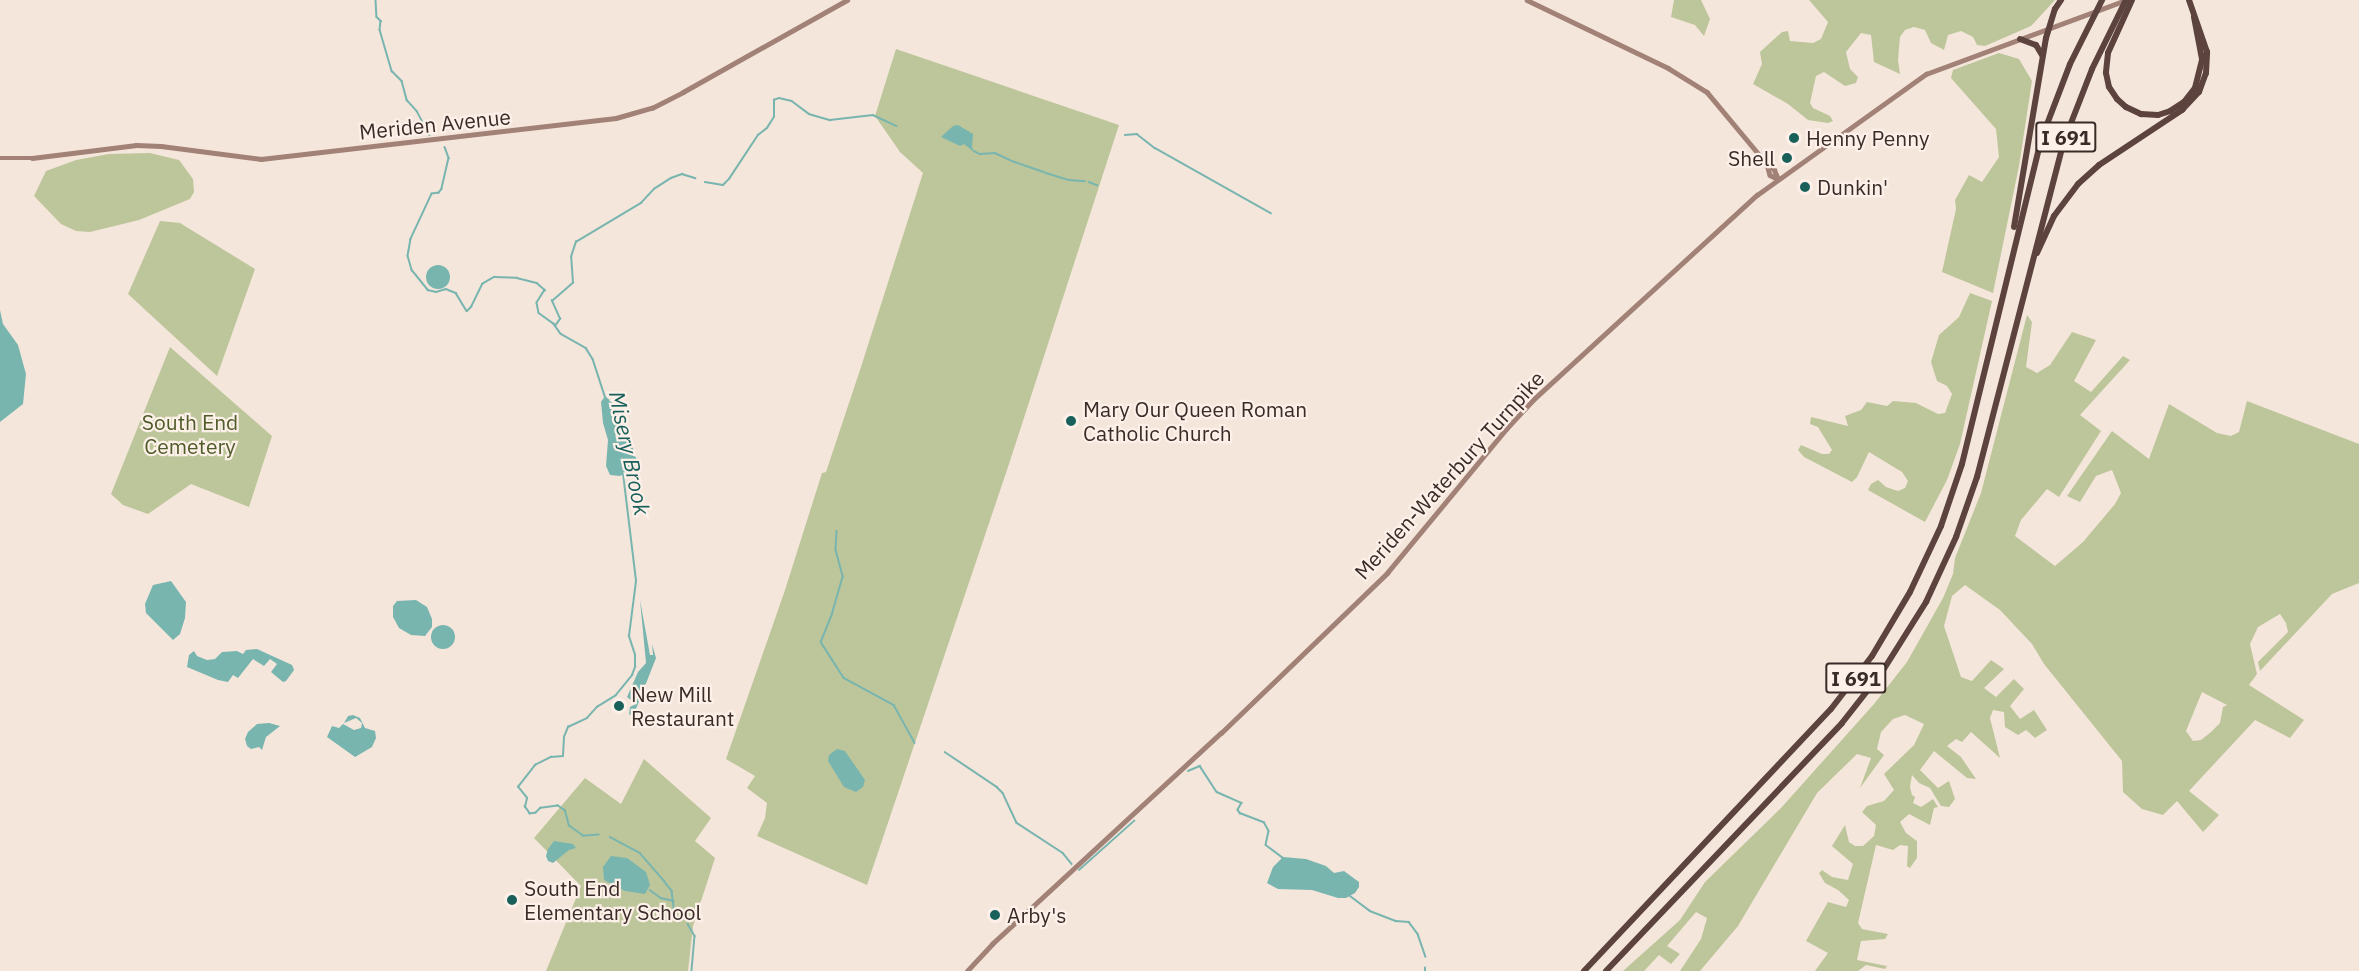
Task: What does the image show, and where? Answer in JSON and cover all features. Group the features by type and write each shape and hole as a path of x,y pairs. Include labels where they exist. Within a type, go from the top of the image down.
{"highway":[{"path":"2009,267 2008,253 2048,29 2061,0"},
{"name":"I 691","path":"1584,971 1817,726 1855,679 1888,632 1921,570 1954,491 2028,187 2048,119 2070,64 2102,0"},
{"name":"I 691","path":"1606,971 1834,732 1870,689 1906,636 1943,567 1967,507 2070,124 2096,59 2126,0"},
{"path":"2132,0 2108,54 2106,73 2109,87 2116,99 2139,113 2153,115 2170,111 2182,104 2194,90 2202,61 2189,0"},
{"path":"2027,281 2049,224 2073,188 2095,168 2186,107 2197,95 2205,79 2207,59 2199,22 2194,17"},
{"path":"2020,39 2036,45 2043,56"}],"main road":[{"name":"Meriden Avenue","path":"0,158 32,158 136,145 261,159 616,118 652,108 847,0"},
{"path":"1527,0 1668,68 1707,92 1777,173 1778,179"},
{"name":"Meriden-Waterbury Turnpike","path":"967,971 992,944 1214,739 1387,573 1499,437 1534,399 1605,332 1778,179 1923,76 2126,0"}],"green space":[{"path":"1674,0 1701,0 1710,19 1704,36 1695,25 1671,17"},
{"path":"1809,0 2055,0 2031,26 1985,46 1977,45 1973,37 1961,31 1948,35 1944,50 1931,43 1925,30 1914,27 1905,30 1900,37 1898,60 1900,74 1874,62 1871,35 1861,33 1846,52 1850,69 1858,77 1856,83 1845,86 1824,72 1816,76 1810,103 1813,108 1830,116 1833,121 1828,123 1808,120 1788,104 1753,84 1762,64 1760,52 1782,32 1788,31 1790,41 1813,43 1821,39 1828,22"},
{"path":"896,49 1119,125 1009,464 867,885 757,836 765,818 767,803 747,788 755,776 726,759 785,590 822,473 826,472 923,173 900,152 875,116"},
{"path":"1999,53 2019,59 2032,81 2019,166 1993,293 1942,272 1956,209 1955,200 1969,175 1982,182 1999,157 1996,129 1951,78 1953,70"},
{"path":"150,153 179,160 193,179 194,192 190,199 139,220 90,232 76,231 61,224 34,196 46,171 76,160 109,154"},
{"path":"160,221 180,223 255,269 217,376 128,294"},
{"path":"1970,293 1992,301 1960,444 1947,480 1925,522 1868,490 1871,484 1878,480 1886,487 1898,491 1905,488 1908,481 1902,472 1869,452 1857,477 1852,482 1804,457 1798,450 1801,445 1822,454 1829,454 1832,450 1818,427 1810,424 1811,417 1848,426 1845,416 1861,410 1867,402 1887,406 1893,401 1916,403 1938,414 1945,413 1952,394 1947,386 1937,381 1931,362 1939,335 1959,317"},
{"path":"2027,315 2032,322 2026,367 2037,373 2050,365 2072,332 2096,340 2074,381 2091,392 2123,356 2130,360 2080,415 2101,431 2059,497 2047,489 2021,520 2015,536 2055,566 2083,542 2115,504 2121,493 2112,470 2096,476 2080,502 2067,496 2112,431 2149,459 2169,404 2217,433 2231,436 2239,432 2247,401 2359,444 2359,583 2332,594 2260,671 2258,662 2288,632 2286,623 2280,614 2258,627 2250,644 2257,674 2249,685 2304,720 2290,738 2255,720 2189,791 2219,815 2203,832 2177,801 2163,815 2142,809 2123,792 2122,761 2044,664 2032,644 2000,610 1965,585 1952,596 1944,626 1961,677 1972,681 1991,660 2004,669 1984,688 1996,697 2014,679 2024,689 2010,706 2020,719 2034,710 2047,730 2035,738 2026,730 2018,735 2005,727 2004,712 1993,710 1990,718 2000,758 1971,732 1962,742 1956,739 1947,746 1961,757 1976,779 1967,778 1934,751 1920,770 1938,788 1949,781 1955,799 1949,807 1941,806 1930,788 1919,783 1912,775 1910,787 1915,797 1913,803 1921,807 1933,799 1938,807 1934,808 1930,825 1909,814 1900,822 1906,833 1917,841 1917,858 1910,868 1907,866 1908,846 1900,845 1893,850 1876,845 1858,923 1862,929 1888,934 1885,939 1861,941 1857,960 1887,966 1885,969 1866,965 1858,971 1815,971 1828,953 1806,941 1828,902 1846,907 1849,900 1838,890 1825,883 1819,873 1822,870 1832,877 1848,880 1853,864 1832,846 1845,825 1849,842 1855,846 1863,846 1874,836 1876,825 1862,812 1867,806 1884,801 1894,790 1884,774 1914,745 1924,724 1905,715 1893,719 1881,732 1877,749 1884,755 1860,788 1871,758 1857,754 1817,793 1738,926 1700,971 1680,971 1701,939 1707,918 1696,912 1667,946 1680,954 1671,964 1659,955 1644,971 1623,971 1680,920 1705,882 1781,808 1874,704 1907,662 1943,598 1953,574 1955,558 1981,493","holes":["2202,692 2227,705 2223,707 2220,723 2201,740 2193,741 2186,731"]},
{"name":"South End Cemetery","path":"170,347 272,436 249,507 191,484 148,514 123,505 111,494"},
{"path":"644,759 711,818 695,841 715,858 693,926 688,971 546,971 581,886 534,838 585,778 621,804"}],"water":[{"path":"958,125 973,134 974,152 964,144 960,146 941,137 953,126"},
{"path":"438,265 446,269 450,277 446,285 438,289 430,285 426,277 430,269"},
{"path":"0,310 3,324 18,345 26,374 23,404 0,422"},
{"path":"605,396 621,410 637,461 635,468 620,476 610,475 606,466 608,440 603,423 601,402"},
{"path":"171,581 186,602 185,618 180,634 173,640 146,613 145,604 153,585"},
{"path":"416,600 427,607 432,619 432,627 425,636 411,635 399,628 393,617 393,606 397,601"},
{"path":"640,600 650,655 653,655 652,644 656,658 636,709 638,715 633,717 629,714 630,707 636,704 627,697 638,672 646,663"},
{"path":"443,625 452,628 455,637 452,646 443,649 434,646 431,637 434,628"},
{"path":"257,649 292,665 294,670 286,681 283,682 271,672 277,664 270,659 264,666 253,659 238,678 233,675 228,682 187,667 189,655 194,651 197,656 207,660 215,659 222,652 237,651 243,654 246,650"},
{"path":"353,715 360,718 365,728 375,731 376,738 372,747 355,757 327,737 332,726 339,728 343,724 354,730 361,728 362,723 356,718 344,723 348,716"},
{"path":"269,723 280,726 266,737 262,750 259,747 251,749 247,746 245,739 248,732 257,724"},
{"path":"837,749 845,751 865,780 863,787 856,792 844,787 828,761 829,755"},
{"path":"554,841 573,844 576,848 569,850 553,863 548,861 546,856"},
{"path":"611,856 627,858 646,872 650,885 645,894 625,891 604,880 603,867"},
{"path":"1283,857 1306,859 1326,866 1334,873 1344,871 1359,882 1359,887 1355,893 1346,898 1338,898 1312,890 1278,889 1267,883 1273,867"}],"waterway":[{"name":"Misery Brook","path":"376,0 377,17 381,21 380,30 392,71 402,81 407,100 417,111 430,135"},
{"path":"705,182 723,185 729,179 758,135 767,128 774,117 774,100 779,98 792,101 809,114 830,120 873,115 897,126"},
{"path":"1125,135 1137,134 1155,148 1271,213"},
{"name":"Misery Brook","path":"445,147 449,158 442,189 439,193 432,194 411,239 408,256 412,270 428,290 436,292 446,289 456,293 467,311 482,284 494,277 517,278 537,283 545,290 537,303 539,313 554,324 561,334 586,348 593,359 605,397"},
{"path":"974,151 980,154 995,153 1010,160"},
{"path":"1012,161 1044,172"},
{"path":"1046,173 1069,180 1085,181"},
{"path":"555,326 560,319 552,301 573,283 571,257 576,242 641,203 654,189 671,178 682,174 695,178"},
{"path":"1089,182 1097,185"},
{"name":"Misery Brook","path":"599,835 583,836 569,826 565,811 558,806 541,808 536,813 530,814 525,807 527,798 518,787 535,765 551,757 563,756 564,737 568,727 587,718 597,707 616,695 632,675 635,667 635,655 629,636 636,581 623,474"},
{"path":"837,531 836,550 843,577 833,613 821,642 844,678 894,705 915,743"},
{"path":"945,752 997,787 1003,793 1017,823 1063,853 1072,864"},
{"path":"1188,771 1200,766 1217,792 1242,803 1238,810 1240,813 1264,822 1269,831 1266,845 1283,858"},
{"path":"1079,870 1134,821"},
{"name":"Misery Brook","path":"610,837 640,853 664,881 672,891 675,917 679,921"},
{"path":"650,890 661,898 674,901"},
{"path":"1349,895 1370,911 1396,921 1409,922 1418,934 1426,957"},
{"name":"Misery Brook","path":"688,924 695,936 692,971"}],"place":[{"name":"Henny Penny","path":"1794,138"},
{"name":"Shell","path":"1787,158"},
{"name":"Dunkin'","path":"1805,187"},
{"name":"Mary Our Queen Roman Catholic Church","path":"1071,421"},
{"name":"New Mill Restaurant","path":"619,706"},
{"name":"South End Elementary School","path":"512,900"},
{"name":"Arby's","path":"995,915"}]}
